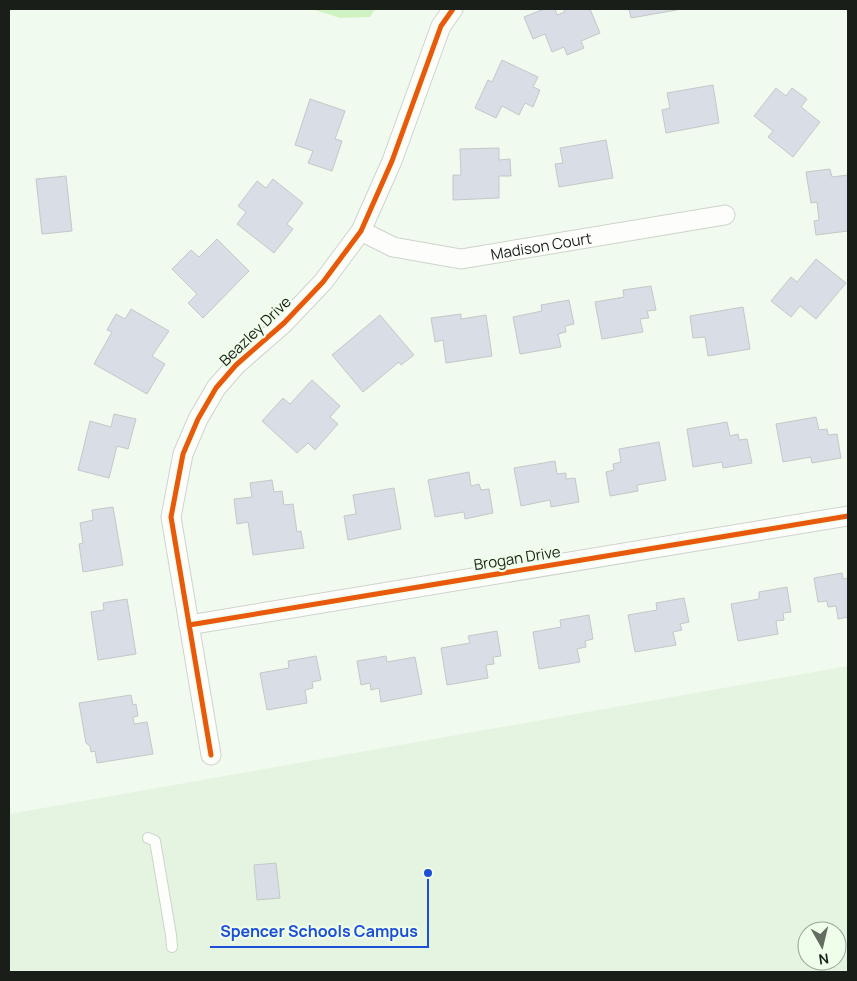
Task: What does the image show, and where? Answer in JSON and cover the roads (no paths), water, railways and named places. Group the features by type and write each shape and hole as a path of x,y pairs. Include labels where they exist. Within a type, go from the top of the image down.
{"street":[{"name":"Beazley Drive","path":"211,755 171,517 183,454 194,428 216,388 236,365 284,323 323,282 361,231 392,162 441,26 453,9"},
{"name":"Madison Court","path":"361,231 393,247 461,259 725,215"},
{"name":"Brogan Drive","path":"189,625 848,516"}],"lane":[{"path":"148,838 155,841 172,947"}],"place":[{"name":"Spencer Schools Campus","path":"428,873"}]}
